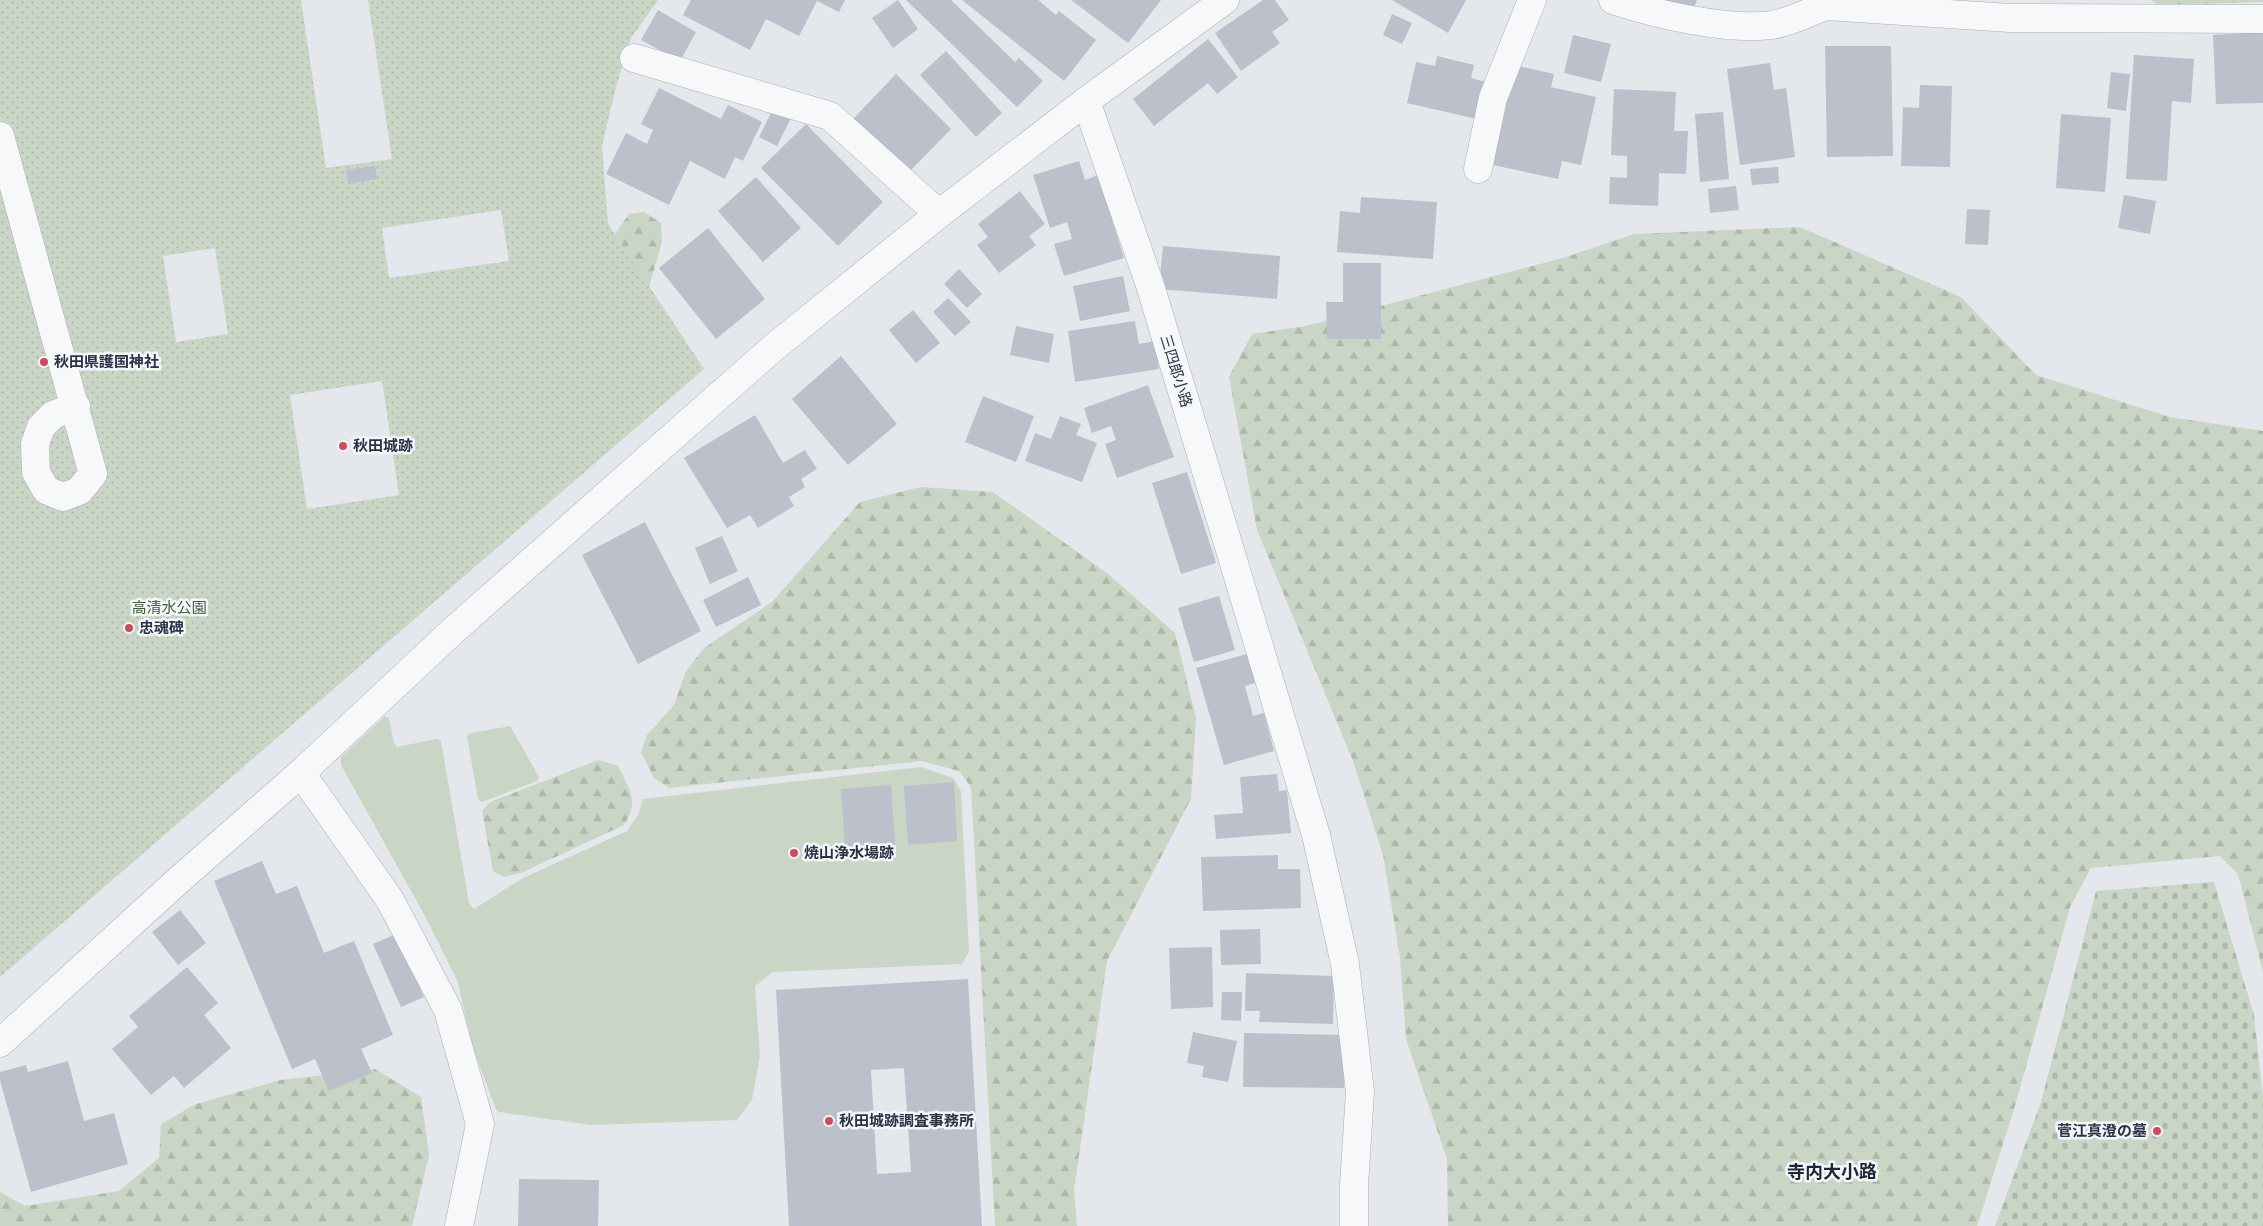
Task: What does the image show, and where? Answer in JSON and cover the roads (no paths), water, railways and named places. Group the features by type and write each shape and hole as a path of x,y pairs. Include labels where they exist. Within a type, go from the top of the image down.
{"street":[{"path":"0,1043 181,878 301,773 455,629 766,354 939,214 1086,101 1225,0"},
{"path":"1478,168 1493,98 1532,0"},
{"path":"1612,0 1639,9 1719,24 1772,25 1828,3 2010,18 2263,19"},
{"path":"634,58 830,116 939,214"},
{"name":"三四郎小路","path":"1086,101 1150,285 1316,835 1345,964 1360,1092 1354,1185 1354,1226"},
{"path":"0,136 76,406 93,474 79,491 63,497 46,490 36,472 34,444 41,428 52,415 76,406"},
{"path":"301,773 390,900 448,1010 480,1124 459,1226"}],"place":[{"name":"秋田県護国神社","path":"44,362"},
{"name":"秋田城跡","path":"343,446"},
{"name":"忠魂碑","path":"129,628"},
{"name":"焼山浄水場跡","path":"794,853"},
{"name":"秋田城跡調査事務所","path":"829,1121"},
{"name":"菅江真澄の墓","path":"2157,1131"}],"district":[{"name":"寺内大小路","path":"1832,1172"}],"park label":[{"name":"高清水公園","path":"169,608"}]}
